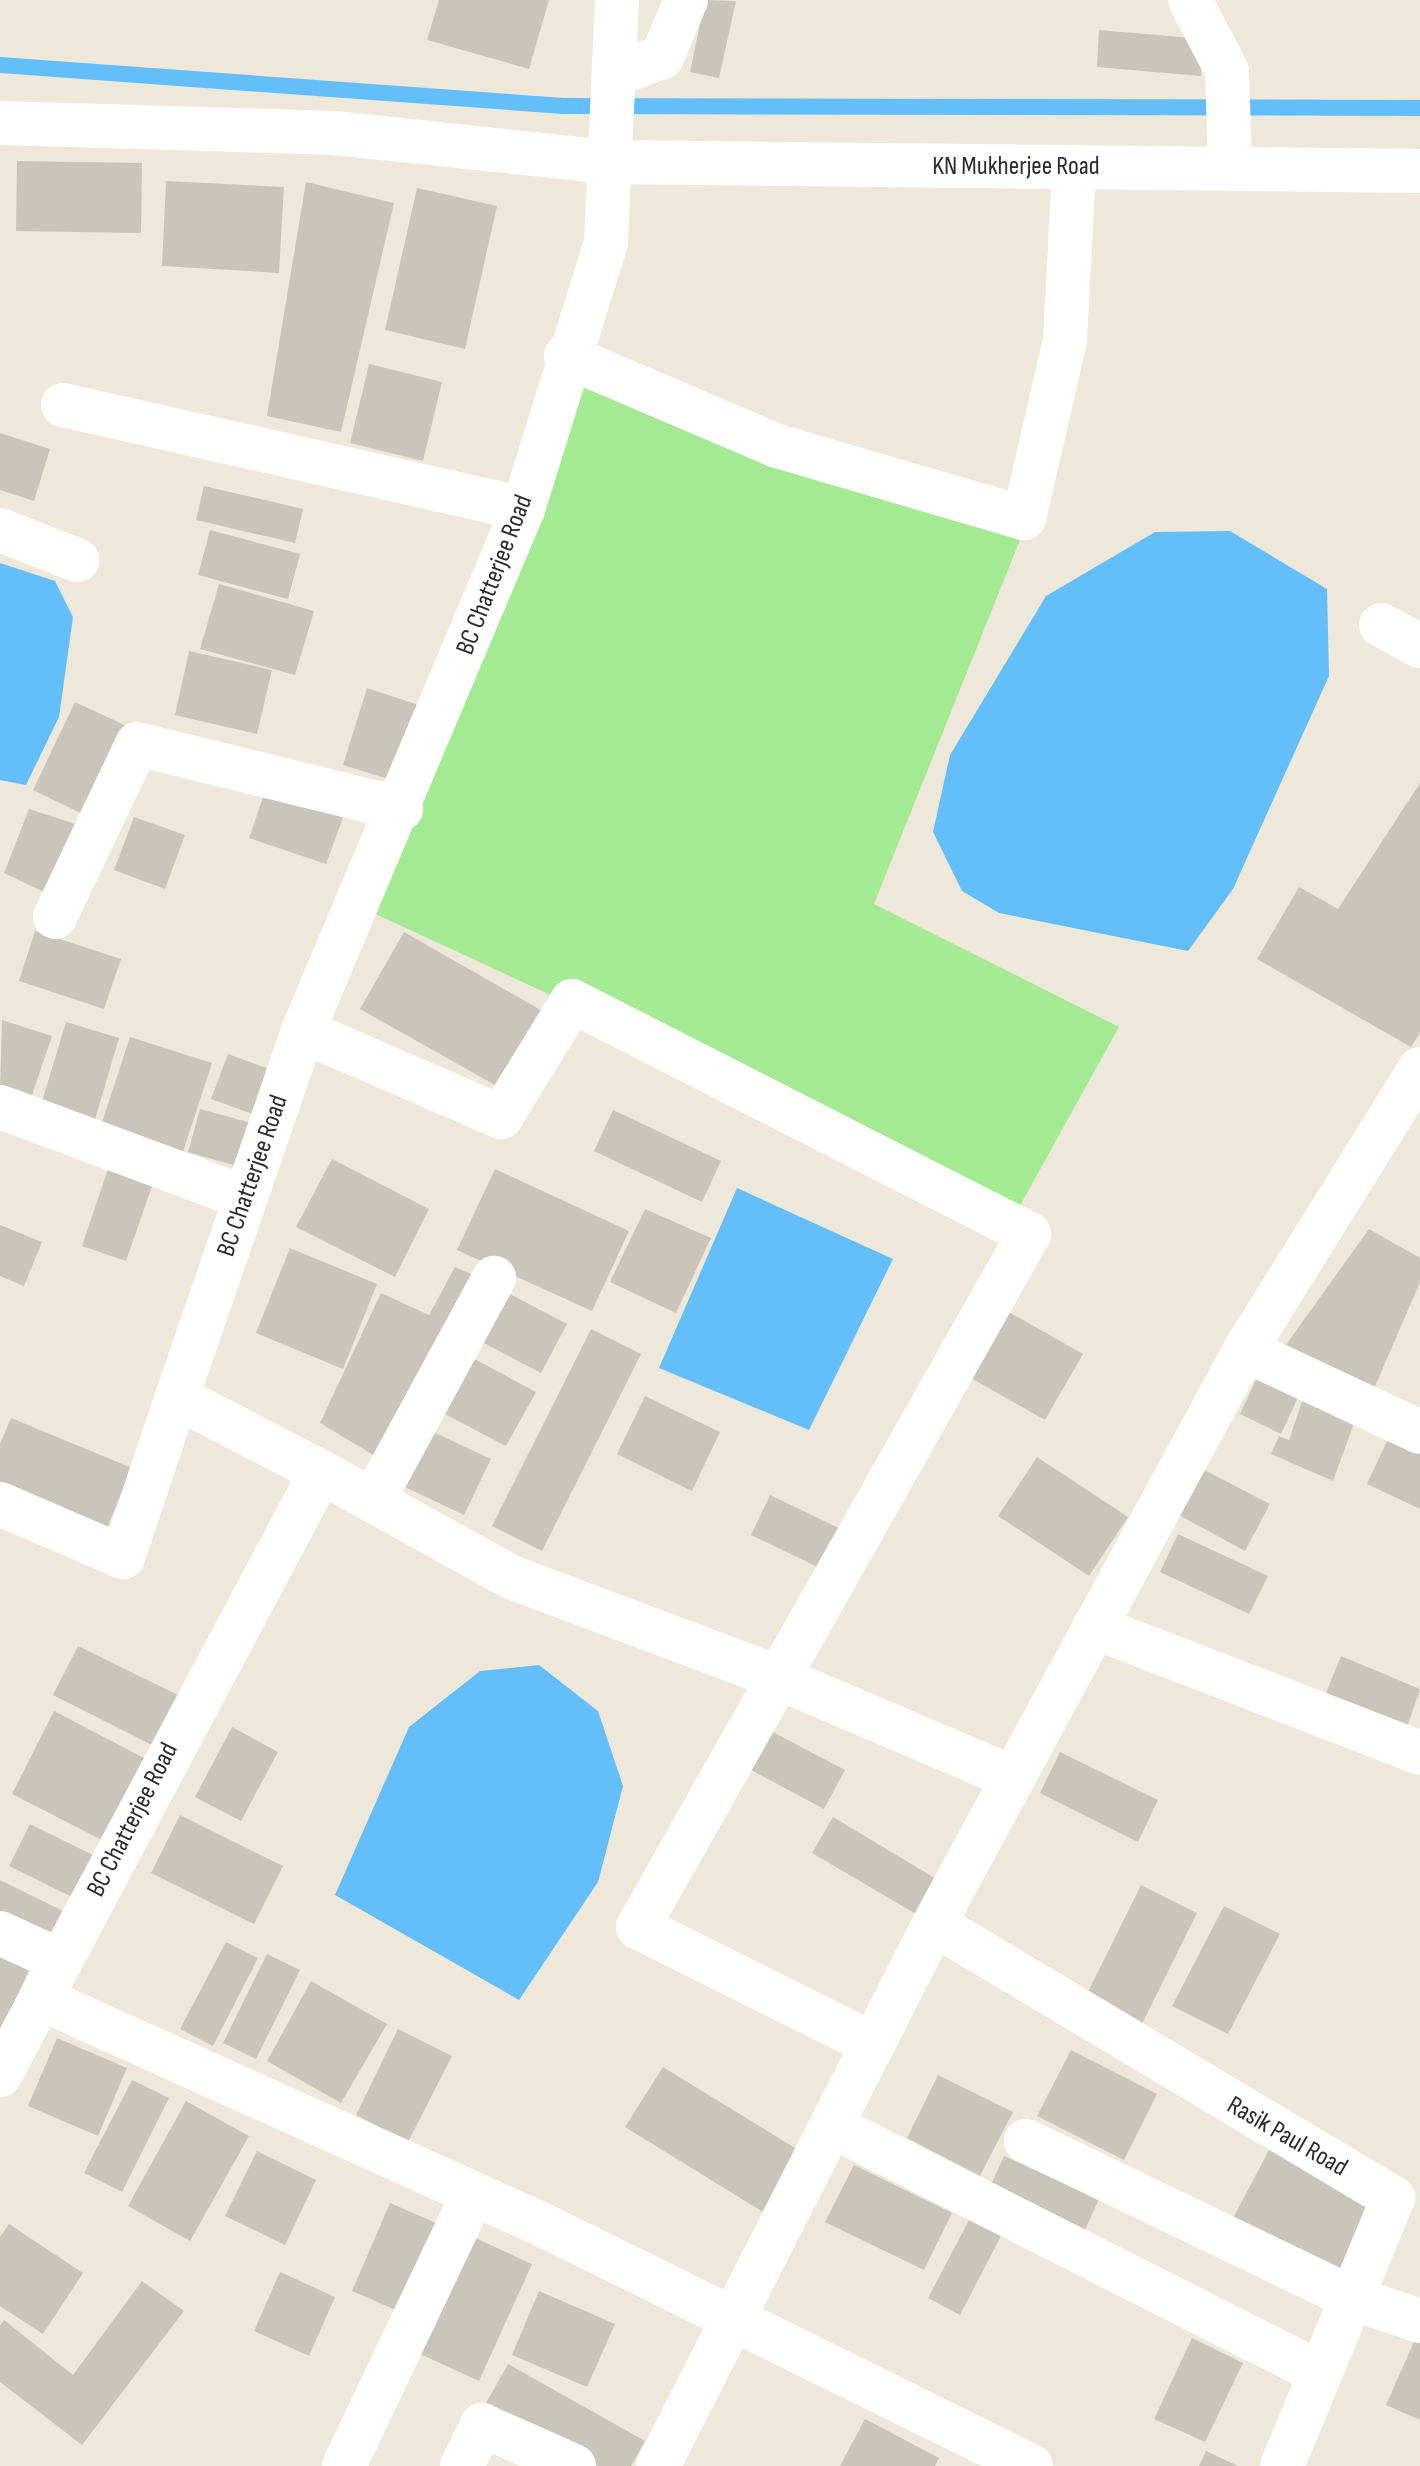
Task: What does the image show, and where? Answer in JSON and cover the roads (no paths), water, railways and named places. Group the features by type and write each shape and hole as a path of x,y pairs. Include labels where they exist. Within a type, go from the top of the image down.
{"street":[{"name":"BC Chatterjee Road","path":"0,1504 123,1557 303,1031 401,809 523,509 566,356 606,242 617,0"},
{"path":"616,74 662,57 686,0"},
{"path":"1190,0 1227,71 1230,168"},
{"name":"KN Mukherjee Road","path":"0,123 334,133 612,162 1420,171"},
{"path":"566,356 777,446 1024,518 1065,341 1074,167"},
{"path":"63,405 523,509"},
{"path":"0,530 77,560"},
{"path":"1381,625 1420,646"},
{"path":"55,917 137,744 401,809"},
{"path":"303,1031 501,1117 572,1001 1029,1234 638,1927 873,2044"},
{"path":"658,2466 934,1924 1245,1350 1420,1069"},
{"path":"0,1107 246,1198"},
{"path":"373,1501 494,1278"},
{"path":"1245,1350 1420,1432"},
{"path":"177,1397 511,1577 779,1678 1013,1778"},
{"name":"BC Chatterjee Road","path":"0,2075 321,1472"},
{"path":"1094,1627 1420,1753"},
{"name":"Rasik Paul Road","path":"934,1924 1406,2206 1352,2298 1282,2466"},
{"path":"0,1933 52,1980 473,2194 734,2317 1031,2466"},
{"path":"832,2126 1320,2373"},
{"path":"1026,2141 1352,2298 1420,2321"},
{"path":"344,2466 473,2194"},
{"path":"462,2466 482,2425 574,2466"}],"water":[{"path":"1230,531 1327,589 1329,676 1233,889 1188,951 999,913 962,891 933,832 950,755 1046,596 1155,532"},
{"path":"0,563 55,581 73,617 59,717 26,785 0,780"},
{"path":"737,1188 893,1259 809,1430 659,1368"},
{"path":"539,1665 598,1711 623,1786 598,1882 519,2000 335,1895 409,1727 480,1671"}],"waterway":[{"path":"0,65 564,106 1420,108"}]}
